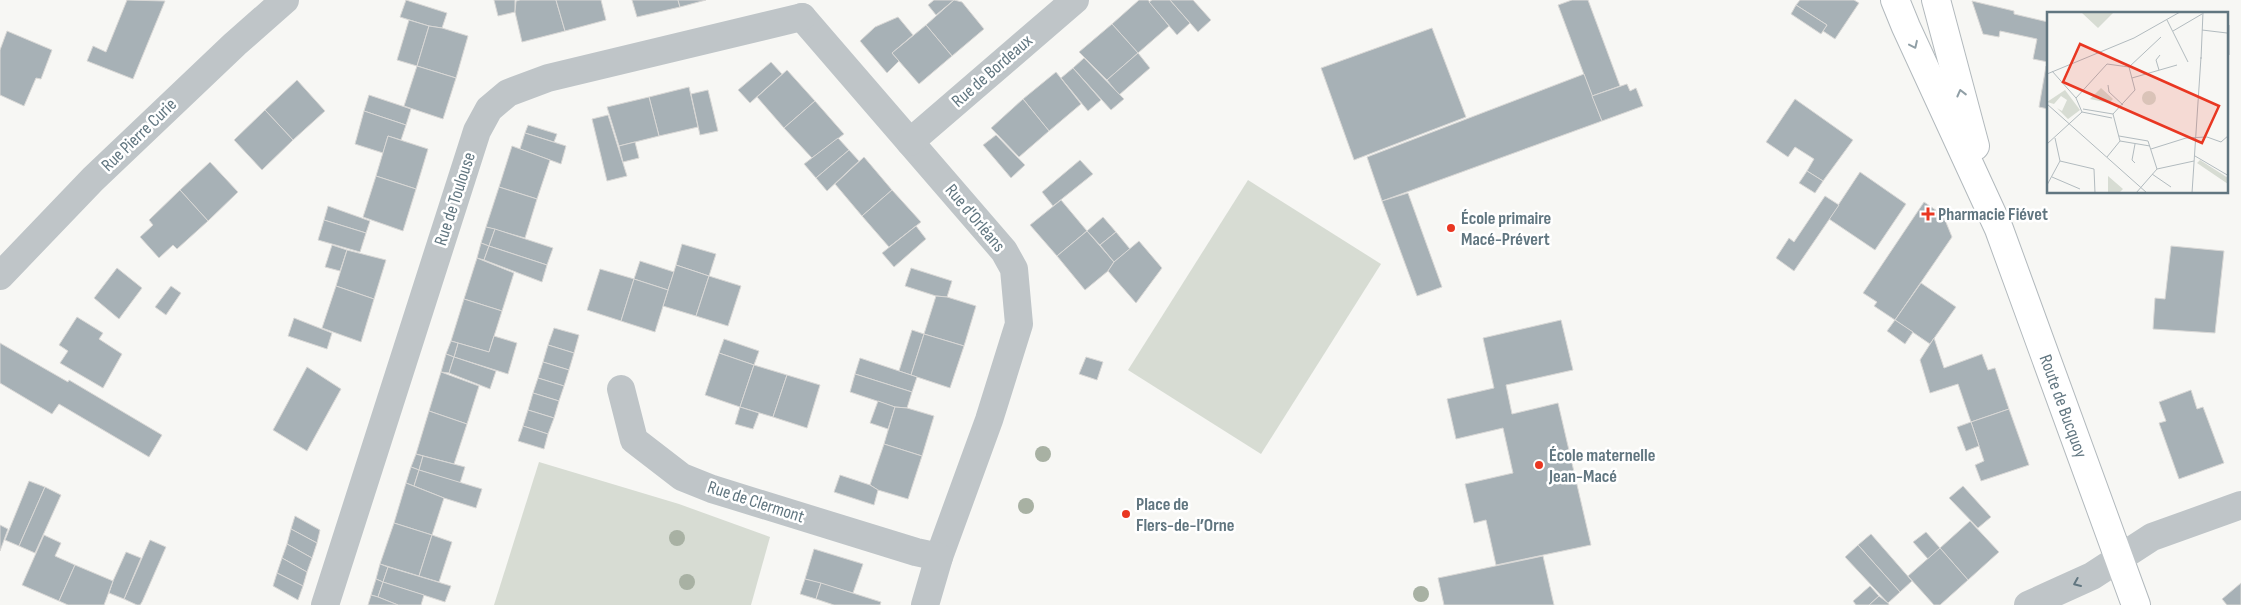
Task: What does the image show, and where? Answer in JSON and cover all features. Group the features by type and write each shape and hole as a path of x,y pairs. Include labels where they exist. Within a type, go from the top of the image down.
{"main road":[{"name":"Route de Bucquoy","path":"1895,0 1991,208 2136,605"},
{"name":"Route de Bucquoy","path":"1936,0 1991,208"}],"street":[{"name":"Rue Pierre Curie","path":"0,276 93,179 235,44 285,0"},
{"name":"Rue de Bordeaux","path":"910,142 1075,0"},
{"name":"Rue d'Orléans","path":"805,9 910,142 1004,251 1014,269 1019,324 989,420 939,557 925,605"},
{"name":"Rue de Toulouse","path":"325,605 474,140 489,108 508,93 548,78 805,9"},
{"name":"Rue de Clermont","path":"621,390 634,440 682,476 712,489 916,552 939,557"},
{"path":"2028,605 2092,576 2152,537 2241,505"}],"shaded area":[{"path":"1248,180 1381,264 1261,454 1128,370"},
{"path":"539,462 679,504 770,537 751,605 494,605"}],"building":[{"path":"127,0 165,1 133,79 87,61 93,46 106,52"},
{"path":"406,0 447,13 442,28 400,17"},
{"path":"494,0 515,0 515,12 498,16"},
{"path":"556,0 565,31 522,42 515,12 516,1"},
{"path":"556,0 601,0 606,20 565,31"},
{"path":"632,0 678,0 680,7 637,17"},
{"path":"678,0 706,0 680,7"},
{"path":"934,0 954,0 936,15 928,5"},
{"path":"954,0 962,2 984,29 952,56 926,25"},
{"path":"1139,0 1148,0 1169,26 1138,53 1112,24"},
{"path":"1152,0 1170,0 1190,23 1177,35 1149,2"},
{"path":"1170,0 1193,0 1211,20 1198,32"},
{"path":"1572,0 1588,0 1620,86 1592,96 1558,5"},
{"path":"1800,0 1854,0 1859,3 1835,39 1823,31 1827,25 1796,5"},
{"path":"1972,1 2014,11 2014,14 2047,22 2047,62 2033,59 2037,39 2000,31 1999,37 1983,34"},
{"path":"1796,5 1827,25 1821,34 1791,14"},
{"path":"898,17 913,35 892,53 899,61 887,73 860,41 875,27"},
{"path":"409,20 429,26 417,66 397,60"},
{"path":"1112,24 1138,53 1107,80 1079,52"},
{"path":"926,25 952,56 919,84 892,53"},
{"path":"429,26 468,36 456,78 417,66"},
{"path":"1432,28 1466,117 1354,160 1321,68"},
{"path":"7,31 52,50 41,79 36,78 24,106 0,95 0,50"},
{"path":"1138,53 1150,68 1119,95 1107,80"},
{"path":"1084,58 1124,99 1111,110 1073,68"},
{"path":"771,62 782,74 750,103 738,90"},
{"path":"417,66 456,78 443,119 404,106"},
{"path":"2046,66 2047,66 2047,109 2039,107"},
{"path":"1073,68 1101,100 1088,111 1061,78"},
{"path":"787,70 815,101 784,128 757,97"},
{"path":"1056,72 1081,104 1049,131 1023,99"},
{"path":"1584,74 1602,121 1382,201 1367,157"},
{"path":"297,80 325,111 293,140 265,110"},
{"path":"1627,84 1630,91 1636,88 1643,106 1602,121 1592,96"},
{"path":"689,87 698,127 659,136 649,97"},
{"path":"708,90 718,131 700,135 691,94"},
{"path":"369,95 411,109 406,125 364,111"},
{"path":"649,97 659,136 619,146 607,107"},
{"path":"1023,99 1049,131 1019,157 991,128"},
{"path":"1795,99 1853,140 1823,181 1807,171 1814,159 1795,147 1788,157 1766,142"},
{"path":"815,101 844,134 812,158 784,128"},
{"path":"265,110 293,140 262,170 234,140"},
{"path":"364,111 406,125 401,140 388,136 383,153 355,144"},
{"path":"608,115 627,176 607,181 592,119"},
{"path":"528,125 557,134 554,142 525,133"},
{"path":"525,133 566,146 561,164 520,149"},
{"path":"996,135 1025,165 1011,178 983,145"},
{"path":"388,136 428,149 416,189 376,176"},
{"path":"838,138 849,150 816,178 804,164"},
{"path":"635,142 639,158 623,162 619,146"},
{"path":"512,146 550,160 537,199 499,187"},
{"path":"849,150 859,161 827,191 816,178"},
{"path":"864,157 892,190 862,216 835,184"},
{"path":"1080,160 1093,174 1053,206 1042,192"},
{"path":"210,162 238,192 208,221 180,190"},
{"path":"1807,171 1823,181 1815,193 1799,183"},
{"path":"1860,172 1906,204 1875,250 1829,219"},
{"path":"376,176 416,189 403,231 363,217"},
{"path":"499,187 537,199 525,238 486,227"},
{"path":"180,190 208,221 177,249 173,245 159,258 140,237 153,225 149,220"},
{"path":"892,190 921,222 889,247 862,216"},
{"path":"1408,193 1442,287 1417,296 1382,201"},
{"path":"1825,196 1839,205 1794,271 1776,258 1789,238 1794,242"},
{"path":"1061,200 1087,231 1057,256 1030,225"},
{"path":"1924,202 1943,215 1952,237 1895,320 1874,306 1877,302 1863,293"},
{"path":"328,206 370,221 366,233 324,220"},
{"path":"1103,217 1116,232 1100,245 1087,231"},
{"path":"324,220 366,233 360,252 318,240"},
{"path":"916,226 926,239 894,267 882,253"},
{"path":"486,227 495,229 489,246 481,243"},
{"path":"495,229 553,248 547,265 489,246"},
{"path":"1087,231 1114,262 1108,271 1085,290 1057,256"},
{"path":"1116,232 1130,249 1114,262 1100,245"},
{"path":"1139,241 1162,268 1136,303 1108,271 1114,262"},
{"path":"481,243 489,246 484,260 477,258"},
{"path":"682,244 716,254 709,276 676,265"},
{"path":"332,245 347,250 340,271 325,267"},
{"path":"489,246 547,265 542,282 484,260"},
{"path":"2171,246 2224,251 2215,333 2153,329 2155,298 2165,299"},
{"path":"347,250 386,260 374,299 336,286"},
{"path":"477,258 514,273 502,311 464,299"},
{"path":"640,261 674,272 668,290 634,279"},
{"path":"676,265 709,276 696,316 663,306"},
{"path":"117,268 142,288 119,319 94,298"},
{"path":"911,268 952,281 947,297 936,296 905,286"},
{"path":"600,269 634,279 621,321 587,310"},
{"path":"709,276 741,286 728,326 696,316"},
{"path":"634,279 668,290 655,332 621,321"},
{"path":"1921,283 1956,307 1930,344 1895,320"},
{"path":"171,286 181,293 166,315 155,307"},
{"path":"336,286 374,299 361,342 322,328"},
{"path":"936,296 947,297 976,306 964,346 924,334"},
{"path":"464,299 502,311 489,352 451,341"},
{"path":"77,317 103,333 99,339 122,354 103,388 60,363 68,351 59,345"},
{"path":"294,318 332,333 327,349 288,336"},
{"path":"1561,320 1573,370 1506,385 1512,414 1558,403 1591,545 1496,565 1486,520 1474,523 1465,484 1513,473 1503,428 1456,439 1447,399 1494,388 1483,338"},
{"path":"1895,320 1913,332 1905,344 1887,331"},
{"path":"554,328 579,335 574,353 548,345"},
{"path":"912,330 924,334 911,375 899,371"},
{"path":"924,334 964,346 950,388 911,375"},
{"path":"494,336 517,343 508,374 454,357 458,343 489,352"},
{"path":"1934,338 1944,368 1982,354 1988,370 1995,368 2009,409 1971,422 1958,384 1930,393 1920,360"},
{"path":"724,339 759,351 754,365 719,353"},
{"path":"451,341 458,343 454,357 446,354"},
{"path":"0,343 68,382 69,380 162,435 149,457 59,404 52,414 0,383"},
{"path":"548,345 574,353 569,370 543,362"},
{"path":"719,353 754,365 740,407 705,395"},
{"path":"446,354 454,357 449,373 441,372"},
{"path":"454,357 496,371 490,389 449,373"},
{"path":"1086,357 1103,362 1097,380 1079,374"},
{"path":"860,358 917,377 912,392 855,374"},
{"path":"543,362 569,370 564,386 538,378"},
{"path":"754,365 787,375 773,417 740,407"},
{"path":"307,367 341,389 307,451 273,430"},
{"path":"441,372 479,386 467,424 429,411"},
{"path":"855,374 912,392 907,408 895,407 850,392"},
{"path":"787,375 820,385 807,428 773,417"},
{"path":"538,378 564,386 559,401 533,393"},
{"path":"2191,390 2197,409 2203,407 2224,463 2179,479 2159,423 2166,421 2159,402"},
{"path":"533,393 559,401 554,418 528,410"},
{"path":"878,401 895,407 888,429 870,423"},
{"path":"740,407 759,413 753,429 735,424"},
{"path":"895,407 907,408 934,416 922,456 884,444"},
{"path":"2009,409 2029,465 1981,481 1975,465 1984,461 1971,422"},
{"path":"528,410 554,418 548,434 523,426"},
{"path":"429,411 467,424 454,464 416,454"},
{"path":"1971,422 1979,446 1966,451 1957,427"},
{"path":"523,426 548,434 544,449 518,441"},
{"path":"884,444 922,456 908,499 878,490 870,485"},
{"path":"416,454 423,456 419,470 411,467"},
{"path":"423,456 465,467 460,483 419,470"},
{"path":"411,467 419,470 414,486 406,483"},
{"path":"419,470 482,489 476,508 414,486"},
{"path":"840,475 870,485 878,490 874,505 834,492"},
{"path":"29,481 45,487 19,546 5,540"},
{"path":"406,483 444,498 432,535 394,523"},
{"path":"1963,486 1991,517 1978,528 1949,498"},
{"path":"45,487 61,495 35,553 19,546"},
{"path":"295,516 320,530 317,543 291,529"},
{"path":"1970,521 1999,552 1968,580 1940,548"},
{"path":"394,523 432,535 419,576 380,564"},
{"path":"0,525 8,529 0,551"},
{"path":"291,529 317,543 312,558 287,544"},
{"path":"1926,532 1940,548 1928,559 1913,542"},
{"path":"1871,534 1912,581 1900,592 1858,545"},
{"path":"44,535 61,543 55,556 75,565 59,601 22,585"},
{"path":"432,535 452,542 439,582 419,576"},
{"path":"150,540 166,547 142,602 140,605 137,605 124,599"},
{"path":"287,544 312,558 307,572 282,558"},
{"path":"1858,545 1900,592 1888,603 1845,557"},
{"path":"1940,548 1968,580 1940,605 1934,605 1908,576"},
{"path":"814,549 863,564 853,593 805,579"},
{"path":"126,552 141,558 124,599 109,593"},
{"path":"1543,556 1554,605 1444,605 1438,578"},
{"path":"282,558 307,572 303,586 277,573"},
{"path":"380,564 388,567 383,582 376,579"},
{"path":"75,565 113,581 104,605 68,605 59,601"},
{"path":"388,567 451,586 445,602 383,582"},
{"path":"277,573 303,586 298,600 273,586"},
{"path":"376,579 383,582 378,597 371,595"},
{"path":"805,579 821,583 816,599 800,594"},
{"path":"383,582 424,595 421,605 398,605 378,597"},
{"path":"821,583 881,602 880,605 834,605 816,599"},
{"path":"2241,583 2241,605 2227,605 2222,599"},
{"path":"1870,586 1879,596 1869,605 1856,605 1853,601"},
{"path":"371,595 378,597 398,605 368,605"},
{"path":"1879,596 1889,605 1869,605"}],"place":[{"name":"Pharmacie Fiévet","path":"1928,214"},
{"name":"École primaire Macé-Prévert","path":"1451,228"},
{"name":"École maternelle Jean-Macé","path":"1539,465"},
{"name":"Place de Flers-de-l’Orne","path":"1126,514"}]}
